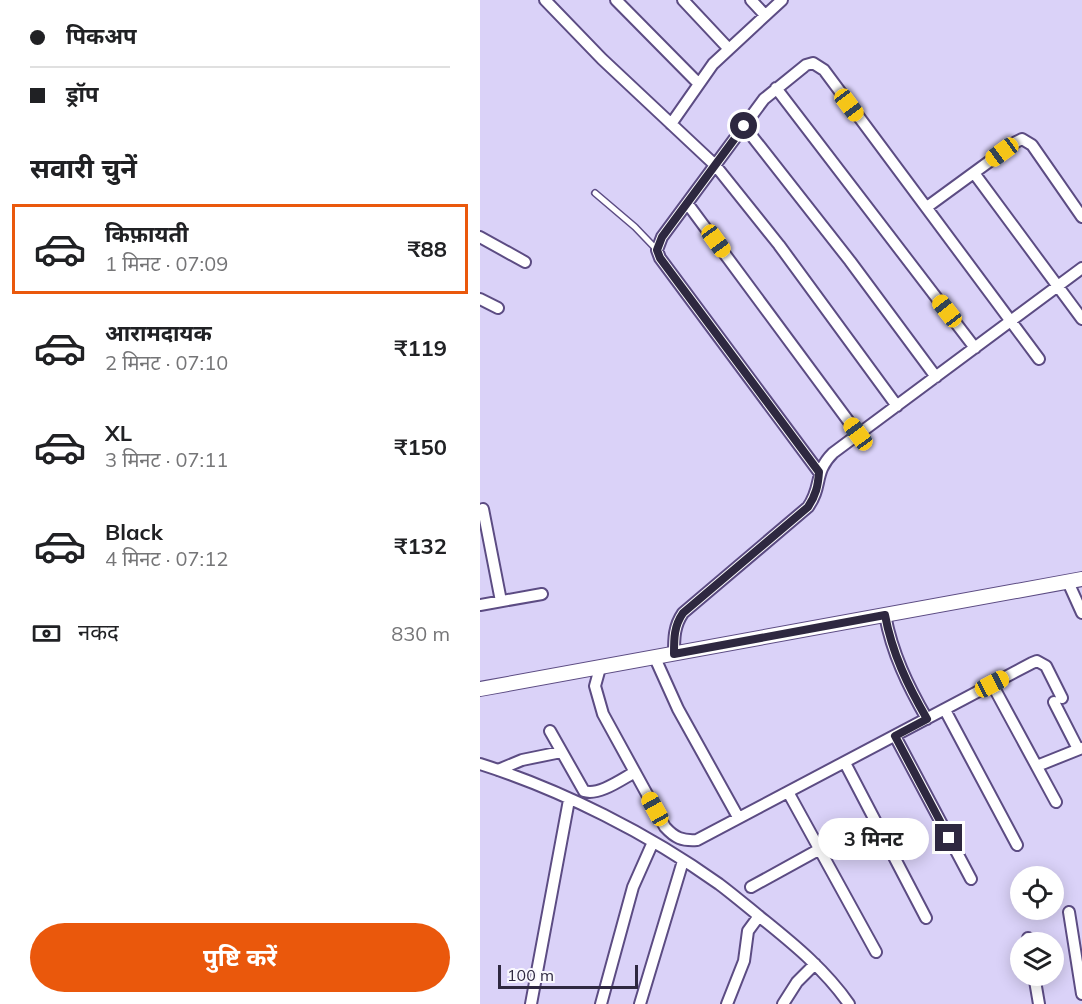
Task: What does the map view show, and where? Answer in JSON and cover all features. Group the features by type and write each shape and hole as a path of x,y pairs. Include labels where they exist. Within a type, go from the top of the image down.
{"street":[{"path":"545,0 602,59 715,165 779,245 897,406"},
{"path":"616,0 698,84"},
{"path":"683,0 728,48"},
{"path":"751,0 765,15"},
{"path":"671,124 713,63 782,0"},
{"path":"819,472 660,258 657,250 662,237 764,99 806,65 813,63 818,65 927,207 1039,359"},
{"path":"776,88 975,348"},
{"path":"744,126 850,261 936,377"},
{"path":"927,207 1022,139 1028,141 1082,217"},
{"path":"974,173 1082,319"},
{"path":"687,202 858,434"},
{"path":"480,237 525,262"},
{"path":"674,654 674,632 683,613 808,507 815,497 819,472 824,462 833,453 1082,268"},
{"path":"480,299 498,308"},
{"path":"483,509 501,601"},
{"path":"480,689 674,654 887,626 1072,592 1082,579"},
{"path":"1072,592 1082,613"},
{"path":"480,605 542,594"},
{"path":"887,626 910,690 927,719"},
{"path":"655,658 678,709 738,817"},
{"path":"600,668 595,686 603,714 665,827 675,837 685,841 697,840 1037,661 1046,666 1058,700 1080,748 1037,766"},
{"path":"992,684 1056,802"},
{"path":"945,710 1017,845"},
{"path":"550,731 584,791 590,793 635,772"},
{"path":"895,736 971,879"},
{"path":"498,770 522,760 561,752"},
{"path":"846,763 926,918"},
{"path":"480,764 602,814 653,842 720,885 815,964 849,1004"},
{"path":"788,792 876,952"},
{"path":"531,1004 569,800"},
{"path":"601,1004 633,887 653,842"},
{"path":"751,887 820,849"},
{"path":"640,1004 683,861"},
{"path":"1070,912 1082,994"},
{"path":"727,1004 744,961 748,931 759,916"},
{"path":"783,1004 797,982 815,964"},
{"path":"1036,986 1039,1004"}],"lane":[{"path":"594,193 635,227 657,250"}],"route":[{"path":"744,126 662,237 657,250 660,258 819,472 818,486 815,497 808,507 683,613 674,632 674,654 885,615 900,667 927,719 895,736 949,838"}]}
